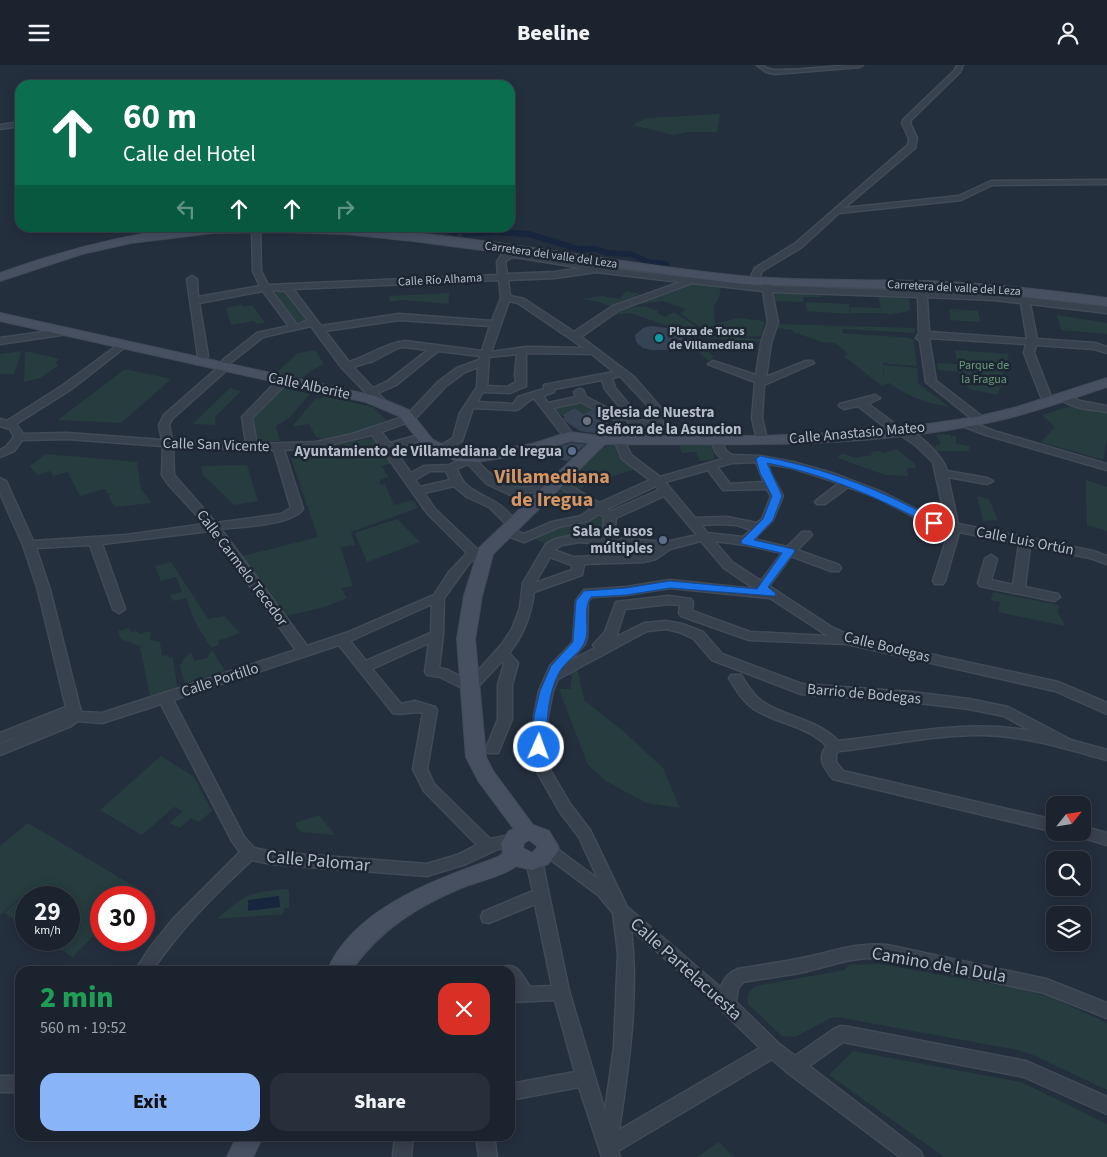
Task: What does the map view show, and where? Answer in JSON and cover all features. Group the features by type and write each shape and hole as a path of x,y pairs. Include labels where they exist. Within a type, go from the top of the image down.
{"main road":[{"name":"Carretera del valle del Leza","path":"0,277 64,255 135,238 186,232"},
{"name":"Carretera del valle del Leza","path":"367,232 394,234 762,284 998,288 1107,302"},
{"name":"Calle Alberite","path":"0,317 383,403 410,418 428,443 457,456 473,459 535,448 569,437 601,440"},
{"name":"Calle Anastasio Mateo","path":"601,440 619,440 657,432 717,441 899,431 973,421 1056,400 1107,382"},
{"path":"342,966 370,930 401,906 431,890 506,863 527,848 518,815 481,771 476,757 480,678 466,639 480,553 533,507 601,440"},
{"path":"240,1157 247,1141"}],"street":[{"path":"760,65 768,71 775,72 860,65"},
{"path":"762,440 757,418 760,382 766,343 773,322 758,269 800,245 837,210 912,146 913,138 906,123 908,119 958,71 960,65"},
{"path":"0,127 15,125"},
{"path":"837,210 846,211 961,198 991,183 1107,182"},
{"path":"256,232 257,271 268,292 309,326 383,403"},
{"path":"482,389 484,358 506,298 502,263 505,256 510,254 690,281 1025,300 1107,310"},
{"name":"Calle Río Alhama","path":"268,292 281,287 555,275 596,269 607,270"},
{"path":"192,279 203,356 198,362"},
{"path":"574,337 616,308 690,281"},
{"path":"281,287 288,289 309,326"},
{"path":"194,301 268,292"},
{"path":"922,294 924,335 931,382 973,421 990,433 1107,467"},
{"path":"506,298 521,301 623,373 642,391 656,409 657,432 634,423 631,419 634,417 610,389 606,376"},
{"path":"1025,300 1032,341 1029,353 1031,362 1056,400 1107,409"},
{"name":"Calle Carmelo Tecedor","path":"305,652 213,527 172,482 168,475 168,445 164,425 168,417 224,367 226,362 260,335 309,326 399,317 495,324"},
{"path":"0,341 65,332"},
{"path":"924,335 1095,345 1107,349"},
{"path":"346,366 370,359 396,345 405,344 484,358"},
{"path":"4,423 66,388 122,345"},
{"path":"371,392 392,383 436,348"},
{"path":"410,418 442,383 484,358 521,351 593,351"},
{"path":"441,450 458,439 459,429 480,389 510,390 512,387 522,384 518,374 522,355 521,351"},
{"path":"713,364 760,382 809,363"},
{"path":"510,390 516,397 522,399 550,390 548,387 574,384 623,373"},
{"path":"252,447 247,417 283,381"},
{"path":"574,384 582,399 618,417 631,413"},
{"path":"537,395 548,406 548,410 569,437"},
{"path":"844,406 875,398"},
{"path":"471,405 516,407 522,399"},
{"path":"548,406 582,399"},
{"path":"860,403 930,453 940,463 954,534 939,581"},
{"name":"Calle San Vicente","path":"19,437 96,438 168,445 278,447 316,445 354,437 410,418"},
{"path":"0,455 10,449 19,437 18,431 4,423"},
{"path":"374,430 410,478 431,511 480,553 453,575 438,598 437,635 432,672 480,678 497,653 518,629 526,609 529,583 549,549 559,542 580,538 666,546 706,536 746,541 789,551 835,568"},
{"path":"388,447 422,437"},
{"name":"Calle Bodegas","path":"619,440 626,457 662,486 706,536 728,565 829,631 853,642 1058,687 1107,709"},
{"path":"717,441 718,449 723,455 739,459"},
{"path":"29,545 126,539 284,517 297,509 278,447"},
{"path":"410,478 428,468 451,468 473,459 491,483 509,489 533,507"},
{"name":"Calle Luis Ortún","path":"524,538 556,524 605,513 607,503 662,486 711,467 739,459 760,459 793,465 847,482 880,495 934,523 1094,555 1107,560"},
{"path":"746,541 767,520 777,496 760,459"},
{"path":"711,467 727,488 772,485"},
{"path":"451,468 457,482 468,493 498,509 509,527 524,538 572,561 644,558 652,556 666,546"},
{"path":"942,473 987,481"},
{"path":"0,481 29,545 44,590 74,713 66,723 0,749"},
{"path":"417,491 457,482"},
{"path":"821,502 847,482"},
{"path":"509,489 546,488 557,484 605,513 608,541"},
{"path":"694,522 711,521 752,524 758,529"},
{"path":"620,911 585,834 564,808 539,763 541,716 555,669 579,644 581,637 582,601 588,593 626,591 670,584 766,591 789,551 806,535"},
{"path":"95,541 119,609"},
{"path":"1018,590 1025,541"},
{"path":"991,559 984,583 1054,597"},
{"path":"528,590 578,572 578,561"},
{"name":"Calle Portillo","path":"0,738 74,713 102,718 165,698 341,639 438,598"},
{"name":"Barrio de Bodegas","path":"586,657 611,634 620,605 669,601 686,602 685,613 749,636 853,642"},
{"name":"Barrio de Bodegas","path":"552,676 644,627 666,625 698,635 717,657 801,689 911,697 1008,712 1067,744"},
{"path":"364,667 437,635"},
{"path":"341,639 398,710 415,707 430,711 420,769 429,787 488,847"},
{"path":"493,749 505,719 505,685 511,663 507,658 497,653"},
{"path":"736,678 742,692 752,701 774,715 823,733 835,746"},
{"path":"165,698 239,841 249,853"},
{"path":"1046,824 838,775 829,763 829,752 835,746 925,733 984,730 1067,744 1107,755"},
{"path":"1091,835 1107,839"},
{"name":"Calle Palomar","path":"145,966 158,947 204,893 249,853 272,858 427,870 461,860 496,843 527,848"},
{"path":"527,848 603,891 620,911"},
{"path":"527,848 542,894 561,991 585,1078 610,1152 773,1049"},
{"path":"489,917 542,894"},
{"name":"Calle Partelacuesta","path":"620,911 704,981 794,1067 914,1157"},
{"name":"Calle Partelacuesta","path":"610,1152 622,1047 626,953 620,911"},
{"name":"Camino de la Dula","path":"727,1004 730,985 738,976 869,950 917,957 1046,986 1107,1011"},
{"path":"517,994 551,994 561,991"},
{"path":"794,1067 840,1034 849,1035 1026,1069 1107,1106"},
{"path":"515,1091 585,1078"},
{"path":"0,1084 15,1084"},
{"path":"402,1157 404,1141"},
{"path":"486,1141 488,1157"}],"green space":[{"path":"720,114 717,132 688,132 673,135 632,125 647,118"},
{"path":"688,284 721,286 719,298 714,307 715,324 738,318 765,321 761,336 718,334 701,327 681,314 685,309 663,301 624,306"},
{"path":"278,291 285,291 309,320 302,324 292,321 273,295"},
{"path":"626,291 640,294 609,306 582,299 602,296 620,299"},
{"path":"778,292 821,294 822,297 803,297 803,302 775,301 774,296"},
{"path":"449,293 449,304 401,300 390,302 389,296"},
{"path":"878,295 907,296 909,298 910,310 890,315 885,313 851,313 850,307 881,308"},
{"path":"806,302 849,304 850,314 807,311"},
{"path":"241,305 244,307 252,305 265,323 256,324 254,321 231,325 226,308"},
{"path":"644,306 658,311 657,313 665,317 674,312 709,335 762,339 762,342 690,337 713,356 711,361 707,360 677,329 630,313 614,315 621,309"},
{"path":"949,309 978,311 980,322 950,320"},
{"path":"1057,315 1107,323 1107,334 1061,330"},
{"path":"777,324 915,328 915,333 843,329 842,333 909,338 914,340 917,366 883,363 883,365 917,368 919,384 949,407 918,399 889,383 882,386 844,356 848,354 838,345 825,343 793,332 793,330 777,328"},
{"path":"315,350 324,364 302,378 276,373 298,353"},
{"name":"Parque de la Fragua","path":"955,350 1009,354 1002,385 997,395 970,389 960,381 959,372 938,370 937,363 957,364"},
{"path":"22,351 14,374 0,374 0,354"},
{"path":"25,351 60,359 55,363 59,365 40,378 24,382"},
{"path":"125,369 171,379 121,423 58,420"},
{"path":"230,388 241,391 215,417 216,425 193,424"},
{"path":"282,388 310,394 289,418 276,426 280,441 259,441 252,418"},
{"path":"323,396 373,407 387,421 354,433 320,439 316,437 309,424 292,427 316,398 320,399"},
{"path":"579,402 596,408 584,414 573,408 562,415 558,415 555,409 565,403"},
{"path":"1071,406 1107,412 1107,442 1103,460 1041,442 1055,427 1042,415"},
{"path":"936,435 951,435 951,439 952,436 956,436 956,444 969,446 970,451 935,451 933,449 936,448 935,446 941,444"},
{"path":"376,437 395,462 381,466 389,477 380,480 380,485 385,484 394,505 413,500 418,508 351,532 355,545 338,548 341,548 353,586 341,588 347,598 325,607 286,616 239,557 318,537 291,458 295,453"},
{"path":"710,442 715,460 700,461 696,452 682,453 678,443"},
{"path":"612,445 618,448 623,462 636,469 577,490 587,498 578,503 556,494 599,449"},
{"path":"897,449 915,464 916,468 907,468 908,476 885,475 838,458 839,455 844,454 854,458 872,455 871,452 880,451 883,453"},
{"path":"46,454 137,462 141,489 152,503 115,507 108,495 113,493 108,494 105,489 80,496 68,472 53,476 50,471 37,475 30,466"},
{"path":"247,465 258,501 234,505 203,475 201,466"},
{"path":"1086,480 1107,487 1107,531 1087,525"},
{"path":"977,496 989,499 998,520 983,521"},
{"path":"598,516 604,518 606,531 599,536 549,545 530,537 558,526 585,522"},
{"path":"397,519 420,542 367,562 355,533"},
{"path":"171,562 208,619 224,616 240,633 218,641 219,645 211,648 195,622 186,598 173,601 170,595 182,592 176,577 161,581 155,566"},
{"path":"993,592 1059,605 1058,612 1065,626 998,612 1000,602 991,600"},
{"path":"129,628 131,632 137,631 139,634 151,631 150,640 160,642 162,656 168,655 169,658 173,657 177,687 150,696 140,646 121,639 118,631"},
{"path":"212,650 225,671 185,684 180,666 183,660 191,652 194,661 207,658"},
{"path":"577,667 585,701 623,731 663,768 680,808 646,803 606,781 588,765 559,689 570,689 572,676 568,673"},
{"path":"161,756 194,777 212,811 199,822 191,818 180,828 170,823 183,811 174,807 142,835 100,810"},
{"path":"319,815 335,835 302,832 295,823"},
{"path":"28,823 134,886 90,886 90,940 80,949 80,886 15,886 15,902 0,915 0,846"},
{"path":"287,889 289,891 289,908 284,908 283,914 217,919 242,899 256,893"},
{"path":"15,903 15,920 4,913"},
{"path":"63,951 78,951 72,957"},
{"path":"879,964 1015,988 1053,998 1107,1023 1107,1090 1033,1055 1018,1050 837,1017 831,1018 795,1037 782,1036 748,1004 750,991 760,985 845,970 849,965"},
{"path":"853,1051 1021,1082 1107,1124 1107,1157 944,1157 829,1075"},
{"path":"719,1142 733,1157 697,1157"}],"water":[{"path":"279,896 280,907 248,911 248,900"}],"building":[{"name":"Plaza de Toros de Villamediana","path":"651,326 675,329 681,332 684,341 676,348 669,350 643,348 636,342 635,335 643,328"},
{"name":"Iglesia de Nuestra Señora de la Asuncion","path":"574,408 584,414 592,410 606,418 602,420 608,423 607,433 580,431 565,421 563,418 565,417 562,415"},
{"name":"Ayuntamiento de Villamediana de Iregua","path":"570,443 585,444 568,461 559,459 562,452 558,447"}],"waterway":[{"path":"465,234 494,232 529,234 578,249 596,249 607,253 633,255 646,261 666,264"}],"place":[{"name":"Plaza de Toros de Villamediana","path":"659,338"},
{"name":"Iglesia de Nuestra Señora de la Asuncion","path":"587,421"},
{"name":"Ayuntamiento de Villamediana de Iregua","path":"572,451"},
{"name":"Sala de usos múltiples","path":"663,540"}],"district":[{"name":"Villamediana de Iregua","path":"552,488"}],"route":[{"path":"539,747 541,716 546,691 555,669 579,644 581,637 582,601 588,593 626,591 670,584 770,594 762,588 789,551 746,541 767,520 777,496 760,459 793,465 828,475 880,495 934,523"}]}
